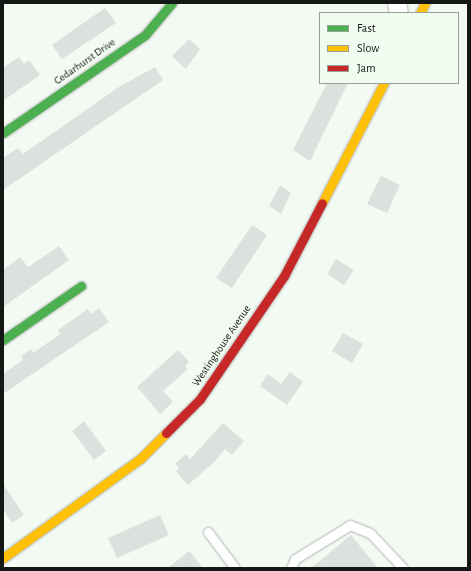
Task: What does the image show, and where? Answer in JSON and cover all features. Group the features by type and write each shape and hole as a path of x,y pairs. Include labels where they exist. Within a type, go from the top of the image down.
{"main road":[{"name":"Cedarhurst Drive","path":"3,134 145,35 172,3"},
{"path":"420,12 425,3"},
{"name":"Westinghouse Avenue","path":"3,558 140,459 200,399 284,276 383,84"},
{"path":"3,340 81,286"}],"lane":[{"path":"291,568 295,559 350,525 370,533 403,568"},
{"path":"208,532 235,568"}],"building":[{"path":"105,8 116,23 62,59 52,45"},
{"path":"189,39 200,49 186,69 172,56"},
{"path":"19,57 24,64 29,60 40,75 3,101 3,68"},
{"path":"155,67 163,80 3,190 3,158 18,148 23,154 119,87"},
{"path":"326,84 348,84 310,161 293,150"},
{"path":"381,176 400,185 387,213 367,204"},
{"path":"280,185 291,193 281,214 269,206"},
{"path":"252,225 267,235 232,288 216,278"},
{"path":"59,246 69,260 3,307 3,270 20,257 28,267"},
{"path":"336,259 354,270 344,285 327,274"},
{"path":"99,308 109,322 3,394 3,374 23,360 21,356 31,349 33,353 60,334 58,330 88,309 91,314"},
{"path":"343,333 363,344 352,363 332,351"},
{"path":"178,350 189,362 185,366 188,369 163,391 173,402 160,414 137,387"},
{"path":"290,372 303,382 287,405 260,386 268,374 281,384"},
{"path":"84,421 106,451 94,460 72,431"},
{"path":"223,423 244,441 232,455 225,449 213,463 188,485 176,471 179,468 175,464 186,454 190,459"},
{"path":"3,484 24,515 12,523 3,509"},
{"path":"160,515 169,535 117,558 108,538"},
{"path":"351,535 378,568 311,568"},
{"path":"189,551 203,568 168,568"}],"traffic: fast":[{"path":"3,133 145,35 172,3"},
{"path":"3,340 81,286"}],"traffic: slow":[{"path":"420,12 425,3"},
{"path":"322,203 383,84"},
{"path":"3,558 140,459 166,433"}],"traffic: jam":[{"path":"166,433 200,399 284,276 322,203"}]}
